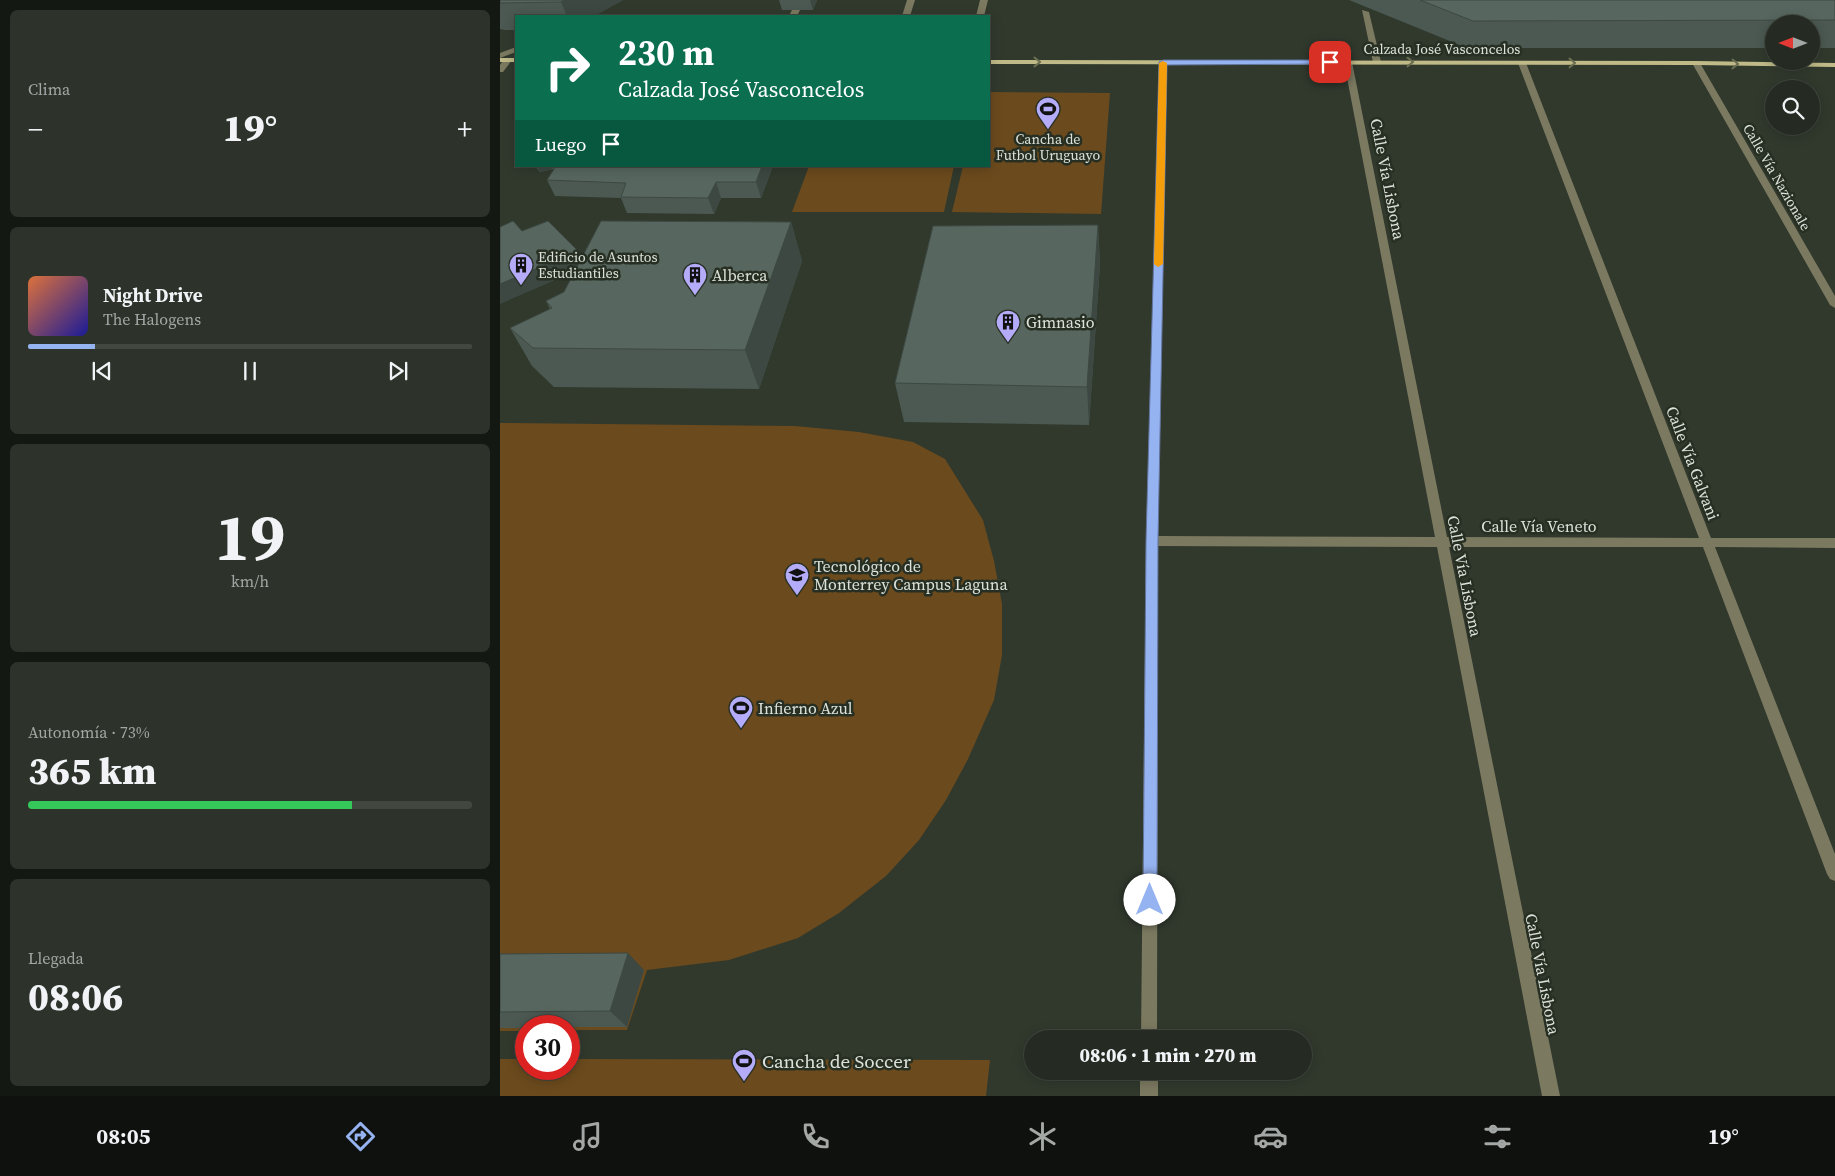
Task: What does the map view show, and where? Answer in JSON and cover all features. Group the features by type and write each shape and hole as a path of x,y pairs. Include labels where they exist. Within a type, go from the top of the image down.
{"main road":[{"name":"Calzada José Vasconcelos","path":"990,62 1696,63 1835,65"}],"street":[{"path":"906,15 911,0"},
{"path":"980,15 984,0"},
{"path":"1365,12 1377,62"},
{"path":"500,70 506,59 515,50"},
{"path":"1149,1030 1152,541 1163,62"},
{"name":"Calle Vía Lisbona","path":"1348,62 1550,1096"},
{"name":"Calle Vía Galvani","path":"1522,63 1835,874"},
{"name":"Calle Vía Nazionale","path":"1696,63 1835,305"},
{"name":"Calle Vía Veneto","path":"1152,541 1835,543"},
{"path":"1149,1080 1149,1096"}],"shaded area":[{"name":"Cancha de Futbol Uruguayo","path":"990,92 1110,93 1101,214 952,212 963,167 990,167"},
{"name":"Cancha de Futbol Uruguayo","path":"809,167 954,167 944,212 792,212"},
{"name":"Infierno Azul","path":"500,423 795,426 859,432 913,442 945,459 983,520 994,561 1002,604 1002,655 994,700 968,759 946,800 919,840 886,876 839,913 798,938 729,960 647,970 627,1030 580,1030 580,1015 515,1015 515,1031 500,1031"},
{"name":"Cancha de Soccer","path":"500,1059 515,1059 515,1080 580,1080 580,1059 990,1060 986,1096 500,1096"}],"building":[{"path":"500,0 564,0 561,2 500,3"},
{"path":"1420,0 1835,0 1835,20 1820,20 1820,15 1765,15 1765,20 1473,21"},
{"path":"555,167 762,167 756,182 716,182 708,198 621,197 626,183 547,180"},
{"path":"513,221 522,231 548,221 578,251 500,284 500,227"},
{"path":"601,221 791,222 745,350 533,348 510,328 552,308 546,301 564,292"},
{"name":"Gimnasio","path":"1098,225 1087,387 895,383 933,226"},
{"path":"628,953 610,1011 500,1012 500,954"}],"slow traffic":[{"path":"1158,264 1163,63"}],"place":[{"name":"Cancha de Futbol Uruguayo","path":"1048,130"},
{"name":"Edificio de Asuntos Estudiantiles","path":"521,286"},
{"name":"Alberca","path":"695,296"},
{"name":"Gimnasio","path":"1008,343"},
{"name":"Tecnológico de Monterrey Campus Laguna","path":"797,596"},
{"name":"Infierno Azul","path":"741,729"},
{"name":"Cancha de Soccer","path":"744,1082"}],"route":[{"path":"1150,900 1152,541 1163,62 1330,62"}]}
